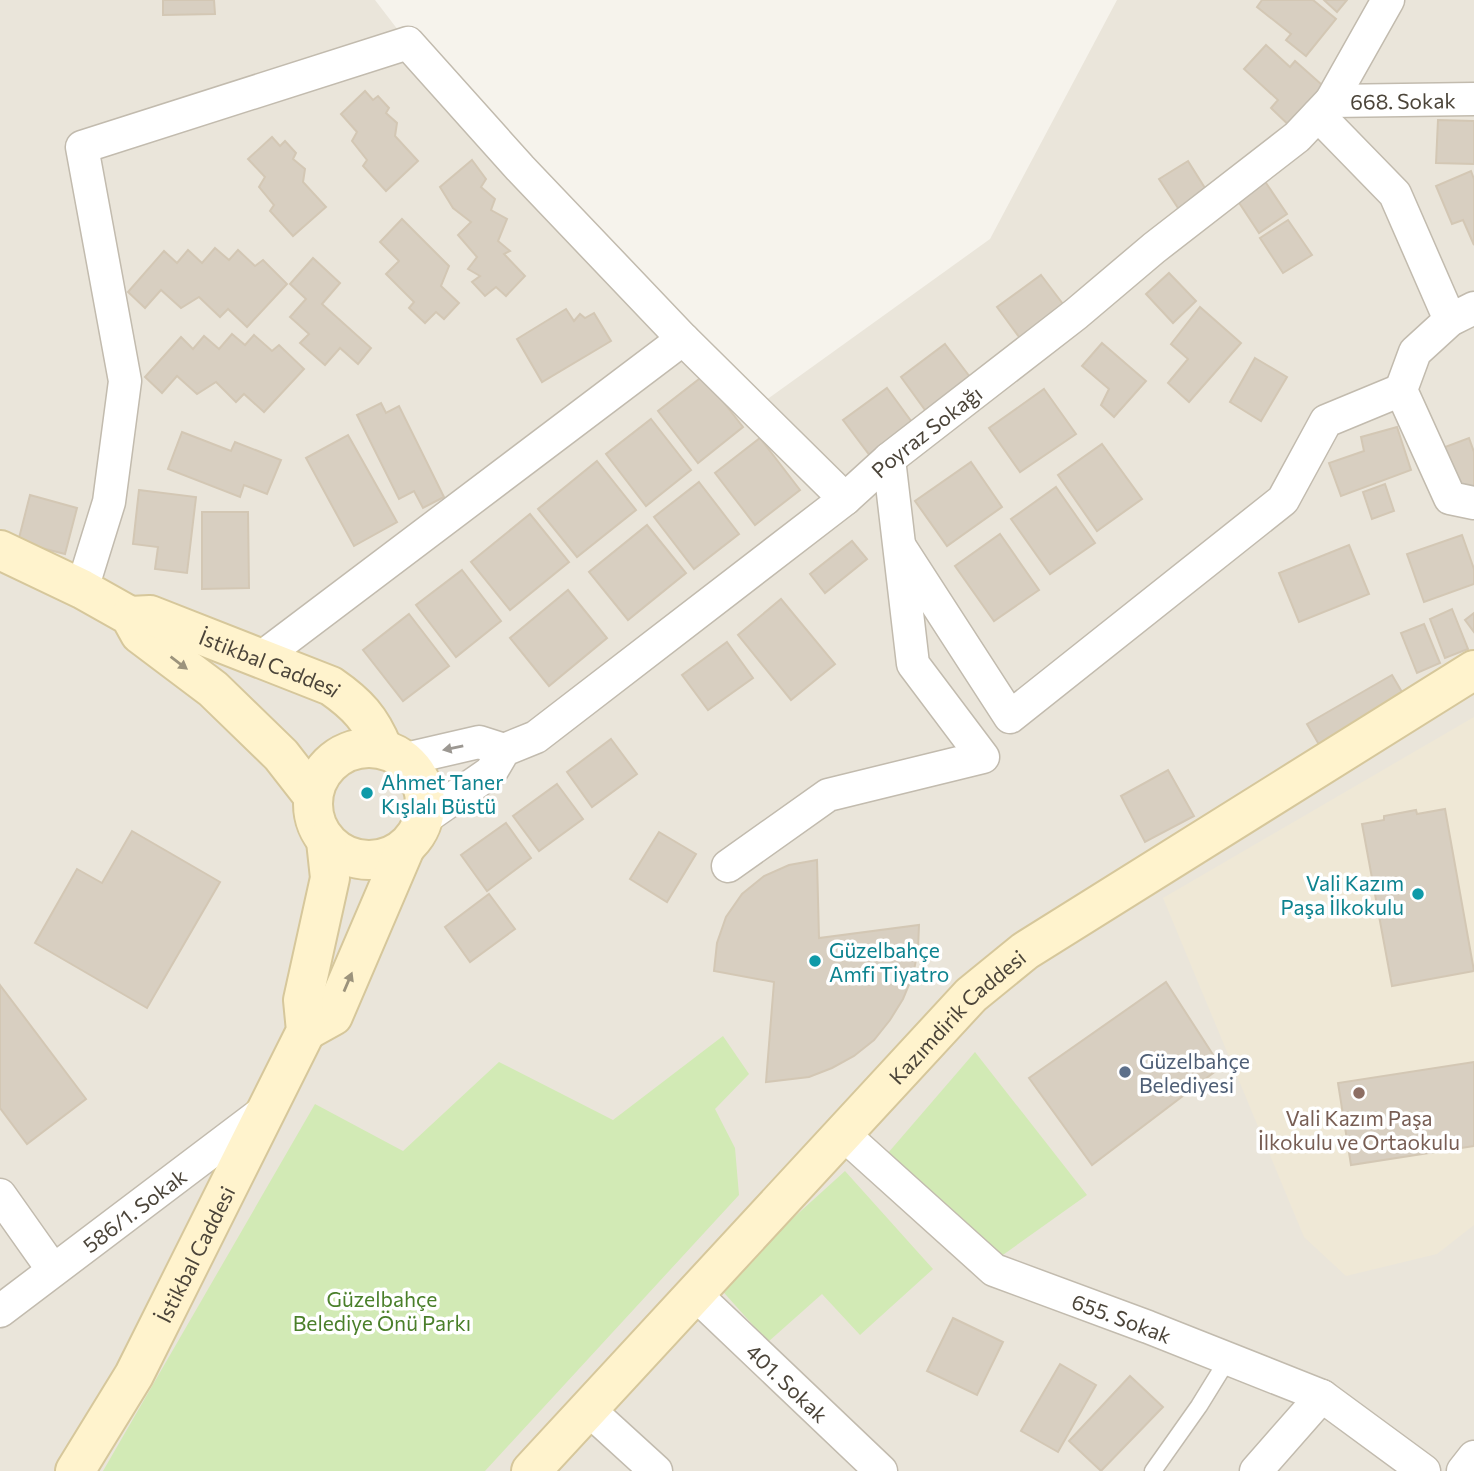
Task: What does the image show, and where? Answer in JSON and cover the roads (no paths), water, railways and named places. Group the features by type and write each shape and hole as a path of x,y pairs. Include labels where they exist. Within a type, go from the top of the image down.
{"main road":[{"name":"İstikbal Caddesi","path":"0,550 82,589 130,616 140,634 213,689 281,755 313,796"},
{"name":"İstikbal Caddesi","path":"130,616 150,615 331,686 356,703 392,754"},
{"name":"Kazımdirik Caddesi","path":"531,1471 971,995 1025,951 1474,670"},
{"path":"306,1031 333,1016 414,834 424,801 420,782 412,769 392,754 360,749 343,755 329,765 318,780 313,796 314,814 326,841 345,855 363,860 383,859 414,834"},
{"name":"İstikbal Caddesi","path":"75,1471 134,1375 306,1031 303,1000 330,878 326,841"},
{"path":"90,1471 134,1375"}],"street":[{"name":"Poyraz Sokağı","path":"504,750 536,737 845,499 889,459 1297,137 1325,108 1388,0"},
{"path":"82,589 109,502 125,381 82,147 408,43 520,168 683,339 845,499"},
{"name":"668. Sokak","path":"1325,108 1474,99"},
{"path":"1325,108 1395,194 1462,314 1415,352 1401,390 1450,498 1474,503"},
{"path":"261,658 683,339"},
{"path":"900,547 1010,717 1283,500 1326,421 1401,390"},
{"path":"728,866 828,795 984,757 912,664 889,459"},
{"path":"392,754 479,742 504,750 491,772 414,834"},
{"name":"586/1. Sokak","path":"0,1311 268,1109"},
{"name":"655. Sokak","path":"842,1133 994,1270 1322,1396 1424,1471"},
{"path":"0,1195 53,1270"},
{"name":"401. Sokak","path":"695,1294 881,1471"},
{"path":"1256,1471 1322,1396"},
{"path":"588,1409 656,1471"},
{"path":"1463,1471 1474,1457"}],"lane":[{"path":"1153,1471 1228,1359"}],"place":[{"name":"Ahmet Taner Kışlalı Büstü","path":"367,793"},
{"name":"Vali Kazım Paşa İlkokulu","path":"1418,894"},
{"name":"Güzelbahçe Amfi Tiyatro","path":"815,961"},
{"name":"Güzelbahçe Belediyesi","path":"1125,1072"},
{"name":"Vali Kazım Paşa İlkokulu ve Ortaokulu","path":"1359,1093"}],"park label":[{"name":"Güzelbahçe Belediye Önü Parkı","path":"382,1310"}]}
